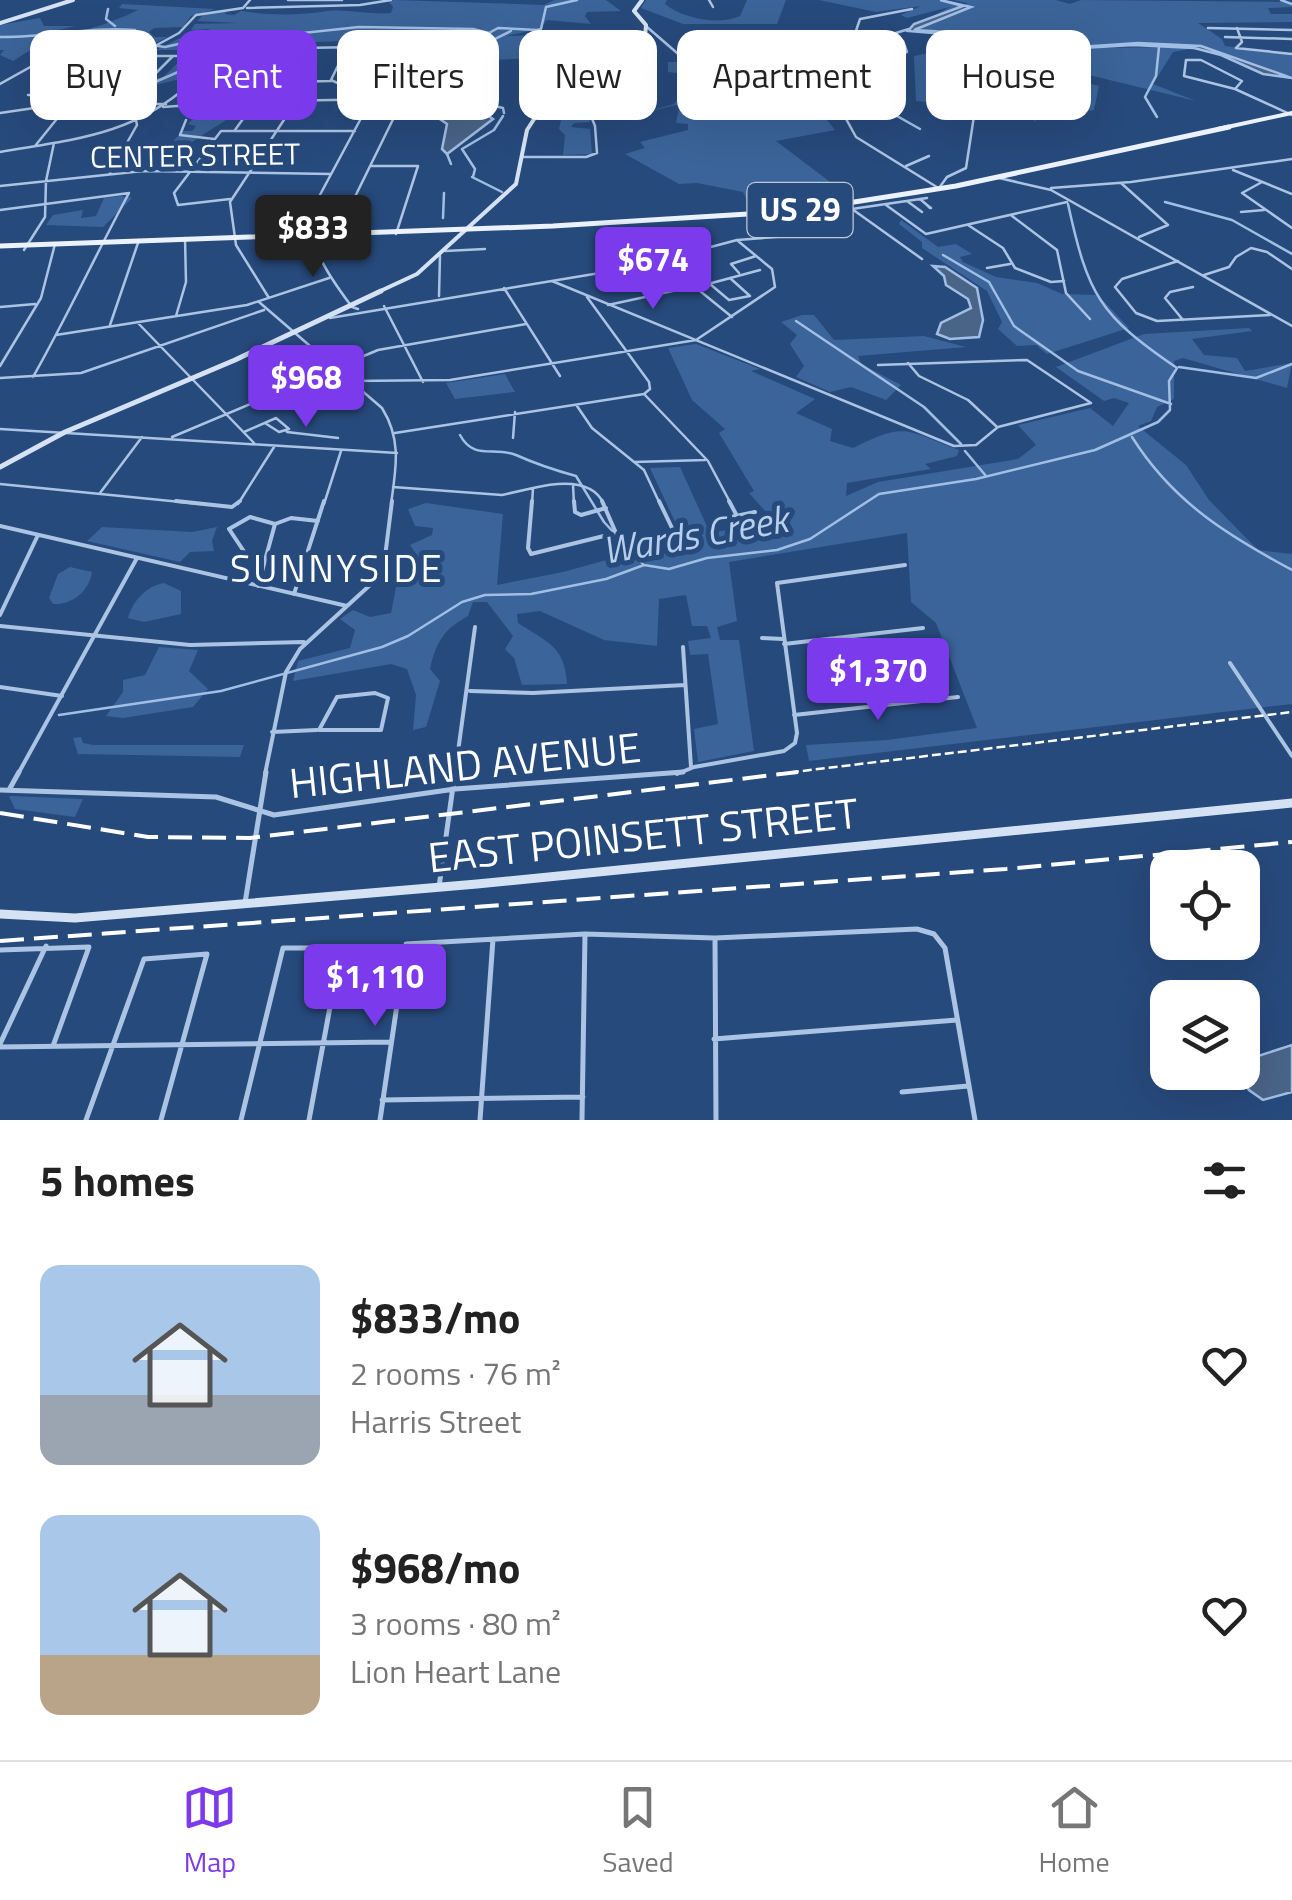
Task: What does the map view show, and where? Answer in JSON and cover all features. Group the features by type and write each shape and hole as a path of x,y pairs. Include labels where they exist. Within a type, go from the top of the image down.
{"main road":[{"path":"0,22 73,0"},
{"path":"642,0 634,10 643,18 646,30"},
{"name":"US 29","path":"0,248 554,226 783,212 940,188 1291,114"},
{"path":"0,467 65,432 330,318 413,277 516,184 532,120"},
{"name":"EAST POINSETT STREET","path":"0,914 75,918 439,888 1292,803"}],"street":[{"path":"242,8 250,0"},
{"path":"288,0 342,0"},
{"path":"157,44 179,33 199,14 392,0"},
{"path":"708,0 713,7"},
{"path":"284,7 294,1"},
{"path":"856,30 860,19 912,9"},
{"path":"646,27 677,53"},
{"path":"1208,28 1292,30"},
{"path":"1237,28 1242,39"},
{"path":"1225,37 1292,39"},
{"path":"1242,39 1236,48 1292,54"},
{"path":"157,56 177,56"},
{"path":"157,71 173,56"},
{"path":"1184,86 1187,60 1198,59 1241,78 1235,88"},
{"path":"0,84 30,67"},
{"path":"332,81 337,70"},
{"path":"1184,76 1235,88 1291,114"},
{"path":"0,77 10,78"},
{"path":"317,81 337,83"},
{"path":"157,110 177,96"},
{"path":"157,105 177,106"},
{"path":"0,113 30,110"},
{"path":"35,146 56,120"},
{"path":"0,152 136,120 137,125 109,175"},
{"path":"186,120 180,135 215,139"},
{"path":"234,130 242,120"},
{"path":"269,298 235,239 230,199 284,120"},
{"path":"361,120 312,212 315,252 352,307 365,310"},
{"path":"312,212 348,211 392,120"},
{"path":"522,156 586,157 597,153 593,120"},
{"path":"847,120 854,136 940,188 945,179 966,167 973,120"},
{"path":"230,199 176,204 174,190 221,131 355,131"},
{"path":"25,247 44,220 54,142"},
{"path":"905,167 929,156"},
{"path":"996,177 1047,188 1121,183 1292,159"},
{"path":"370,166 418,166 397,232"},
{"path":"1228,168 1292,194"},
{"name":"CENTER STREET","path":"0,186 188,172 331,174"},
{"path":"1262,182 1242,193 1292,228"},
{"path":"1121,183 1168,225 1136,238"},
{"path":"1047,188 1292,326"},
{"path":"0,210 129,193 78,298 32,377"},
{"path":"922,259 852,209 928,198"},
{"path":"920,199 925,204"},
{"path":"886,205 923,233 1056,207 1068,200"},
{"path":"907,202 922,212"},
{"path":"1241,212 1264,210"},
{"path":"330,318 663,261 737,240 800,235 783,212"},
{"path":"1012,216 1057,250 1066,293"},
{"path":"968,225 1006,250 1010,264"},
{"path":"745,247 749,239"},
{"path":"352,381 423,382 696,340 775,288 774,272 737,240"},
{"path":"176,316 186,282 184,241"},
{"path":"110,326 138,243"},
{"path":"0,366 38,304 54,246"},
{"path":"439,298 442,253 485,249"},
{"path":"1204,275 1229,267 1244,249 1266,251 1292,269"},
{"path":"741,275 730,264 756,256"},
{"path":"663,261 732,318"},
{"path":"1178,261 1114,286 1139,315 1157,322 1273,315"},
{"path":"987,268 1010,264 1050,282 1090,318"},
{"path":"608,305 760,270"},
{"path":"56,335 259,302 330,278"},
{"path":"710,284 729,300 750,295 730,278"},
{"path":"552,281 949,444 966,447 980,443 998,427 1091,404 1026,360 878,365"},
{"path":"1050,282 1064,281"},
{"path":"1184,322 1165,298 1170,292 1193,287"},
{"path":"504,288 560,376"},
{"path":"395,433 453,418 576,406 644,394 650,385 586,296"},
{"path":"245,904 272,732 286,674 306,642 376,579 384,565 397,453 395,433 382,408 259,302"},
{"path":"0,306 38,304"},
{"path":"384,306 423,382"},
{"path":"0,378 82,373 267,309"},
{"path":"136,322 256,446"},
{"path":"168,439 334,366 402,344 526,324"},
{"path":"908,363 919,376 968,400 998,427"},
{"path":"644,394 707,460 737,516"},
{"path":"576,406 592,428 645,472 673,530"},
{"path":"513,438 515,412"},
{"path":"243,432 276,418 289,428 287,432"},
{"path":"265,423 278,432 338,438"},
{"path":"0,428 397,453"},
{"path":"99,494 142,437"},
{"path":"0,484 232,507 238,504 274,447"},
{"path":"294,594 341,452"},
{"path":"634,462 707,460"},
{"path":"394,486 502,495 533,488 573,485 596,488 616,529 608,538 531,554 528,548 533,488"},
{"path":"573,485 574,512 580,515 606,508"},
{"path":"712,521 755,512"},
{"path":"265,561 249,559 230,529 237,521 256,516 275,524 290,518 318,521"},
{"path":"258,586 275,524"},
{"path":"0,526 347,606"},
{"path":"0,615 38,535"},
{"path":"8,791 137,558"},
{"path":"905,565 780,581 776,588 794,714 958,697"},
{"path":"0,626 94,638 226,646 306,642"},
{"path":"439,888 475,627"},
{"path":"762,638 783,642 924,628"},
{"path":"683,647 692,768"},
{"path":"1230,663 1292,756"},
{"path":"468,691 532,693 685,685"},
{"path":"0,687 62,696"},
{"path":"272,732 379,731 385,721 388,698 375,693 339,696 319,730"},
{"name":"HIGHLAND AVENUE","path":"0,790 216,796 274,815 455,789 675,775 692,768 789,749 797,738 794,714"},
{"path":"380,1120 406,944 585,934 714,938 917,929 934,934 945,948 975,1120"},
{"path":"582,1120 585,934"},
{"path":"714,938 716,1120"},
{"path":"480,1120 493,939"},
{"path":"46,946 0,1045 391,1042"},
{"path":"0,950 89,946 53,1046"},
{"path":"241,1120 284,948 341,948 308,1120"},
{"path":"86,1120 144,959 206,954 161,1120"},
{"path":"714,1038 957,1020"},
{"path":"902,1092 968,1086"},
{"path":"382,1100 582,1097"}],"shaded area":[{"path":"554,0 606,0 621,11 587,12 585,16 591,24 547,20 539,29 519,30 506,36 519,36 519,59 499,60 499,30 337,30 337,41 317,42 317,30 191,30 195,24 239,23 197,21 204,14 228,10 225,14 391,13 393,7 389,2 544,5"},
{"path":"646,0 667,0 665,4 681,13 721,20 740,16 747,0 786,0 777,24 683,24 641,8"},
{"path":"819,0 940,0 964,6 922,22 950,7 907,18 901,15 921,6 876,12"},
{"path":"940,0 971,7 914,30 926,32 908,31 914,24 963,6"},
{"path":"953,0 1056,0 1070,4 1081,0 1292,2 1292,7 1268,8 1271,14 1292,14 1292,22 1198,23 1222,39 1225,46 1292,55 1292,76 1260,70 1201,46 1138,43 1091,46 1091,30 914,30 959,13 967,3"},
{"path":"122,4 215,9 191,16 183,27 84,30 138,10 119,8"},
{"path":"40,18 44,26 75,26 30,30 30,50 13,61 0,55 4,50 0,50 0,25"},
{"path":"177,40 177,50 157,50"},
{"path":"1138,43 1201,46 1292,78 1263,74 1194,48 1091,47"},
{"path":"1091,48 1194,48 1173,52 1153,84 1196,101 1091,76"},
{"path":"926,53 926,102 916,101 914,56"},
{"path":"668,62 677,62 677,73 668,72"},
{"path":"177,64 177,80 157,85 157,78"},
{"path":"1091,84 1099,86 1091,111"},
{"path":"677,118 827,120 835,130 776,141 854,200 753,212 743,192 697,183 679,184 625,154 645,148 640,142 688,130 688,124 676,123"},
{"path":"192,120 226,120 188,145 165,169 155,169 157,161 137,160 148,144 168,146 183,131 192,131 196,126 188,124"},
{"path":"441,120 492,120 447,154 442,149 447,124"},
{"path":"561,120 589,120 571,127 590,129 592,154 563,155 565,135 559,129"},
{"path":"104,198 132,198 103,227 46,225 53,215 83,210 81,218 96,216"},
{"path":"901,220 938,247 956,244 972,254 960,257 963,262 996,277 1037,283 1062,294 1098,295 1129,328 1047,354 1036,345 1017,346 998,329 1002,322 987,291 922,248 922,242 899,224"},
{"path":"933,266 945,267 977,288 983,320 979,337 950,339 937,334 941,323 971,308 968,299 946,285 944,276"},
{"path":"814,315 834,340 924,336 966,347 858,356 861,364 901,385 886,400 851,387 830,392 796,377 804,366 790,344 797,335 781,322"},
{"path":"1249,328 1252,331 1192,339 1204,355 1237,358 1245,371 1292,363 1287,388 1183,358 1174,361 1174,399 1157,407 1151,421 1138,426 1186,465 1209,500 1258,550 1292,554 1292,704 809,761 806,745 887,740 977,728 936,623 911,602 907,533 729,562 737,621 717,627 720,640 739,640 754,751 698,762 694,729 718,724 708,654 690,655 688,641 711,638 707,626 692,626 686,595 659,599 657,646 604,640 540,611 517,614 518,623 558,653 567,684 522,685 514,658 505,649 513,636 487,602 473,602 468,616 447,631 438,644 430,669 440,681 426,727 413,730 416,695 407,669 391,664 293,681 298,661 350,648 355,630 340,619 353,610 370,617 391,613 396,587 419,558 410,545 432,535 433,528 415,526 408,509 426,503 503,514 497,585 563,572 683,539 650,468 680,467 710,533 775,522 749,493 754,491 719,433 725,429 692,400 668,348 696,344 760,369 751,371 815,399 796,413 832,429 830,441 853,448 884,434 906,431 959,450 957,456 925,464 931,469 847,483 846,496 878,482 1018,459 1036,445 1018,425 1090,408 1113,426 1129,403 1114,398 1104,401 1056,367 1144,334"},
{"path":"505,374 515,392 455,399 446,383"},
{"path":"102,527 192,532 217,527 212,541 214,551 190,552 180,562 87,541"},
{"path":"70,567 92,572 87,585 79,596 53,604 49,598 58,574"},
{"path":"164,583 181,591 181,614 144,622 128,618 141,595"},
{"path":"159,647 198,650 189,671 208,689 193,707 123,718 106,716 123,692 123,680 145,675"},
{"path":"81,737 83,743 93,745 244,745 240,757 78,754 73,738"},
{"path":"9,796 83,799 75,817 15,809"},
{"path":"1292,1045 1292,1092 1263,1100 1249,1090 1260,1090 1260,1055"}],"waterway":[{"path":"0,37 135,30 144,44 165,47 211,37 252,44 284,35 359,27 473,29 489,33 498,28 537,30 541,29 546,7 577,0"},
{"path":"1281,0 1292,4"},
{"path":"108,9 106,19 115,26"},
{"path":"499,37 511,31"},
{"path":"1157,117 1145,97 1156,76 1159,47"},
{"path":"157,81 177,72"},
{"path":"499,107 504,113"},
{"path":"473,177 475,169 462,149 494,130 503,116"},
{"path":"904,120 920,129"},
{"path":"447,154 451,164"},
{"path":"472,177 502,192"},
{"path":"443,218 444,193"},
{"path":"1165,202 1232,220 1292,254"},
{"path":"1068,204 1082,261 1101,300 1130,333 1177,368 1169,381 1170,404"},
{"path":"943,255 989,282 1014,326 1078,371 1170,404"},
{"path":"796,321 924,407 961,444"},
{"name":"Wards Creek","path":"1179,367 1256,378 1292,364"},
{"name":"Wards Creek","path":"59,715 221,691 382,647 408,636 462,602 485,595 531,594 606,579 644,565 669,569 707,558 777,550 810,539 879,494 976,479 1095,450 1158,422 1170,410 1170,404"},
{"path":"460,435 472,448 508,453 576,476 604,522 643,564"},
{"path":"1132,437 1165,480 1203,515 1292,570"},
{"path":"965,451 986,476"}],"railway":[{"path":"777,774 1292,712"},
{"path":"0,813 148,837 250,838 798,772"},
{"path":"0,941 1006,869 1292,842"}],"district":[{"name":"SUNNYSIDE","path":"337,569"}]}
